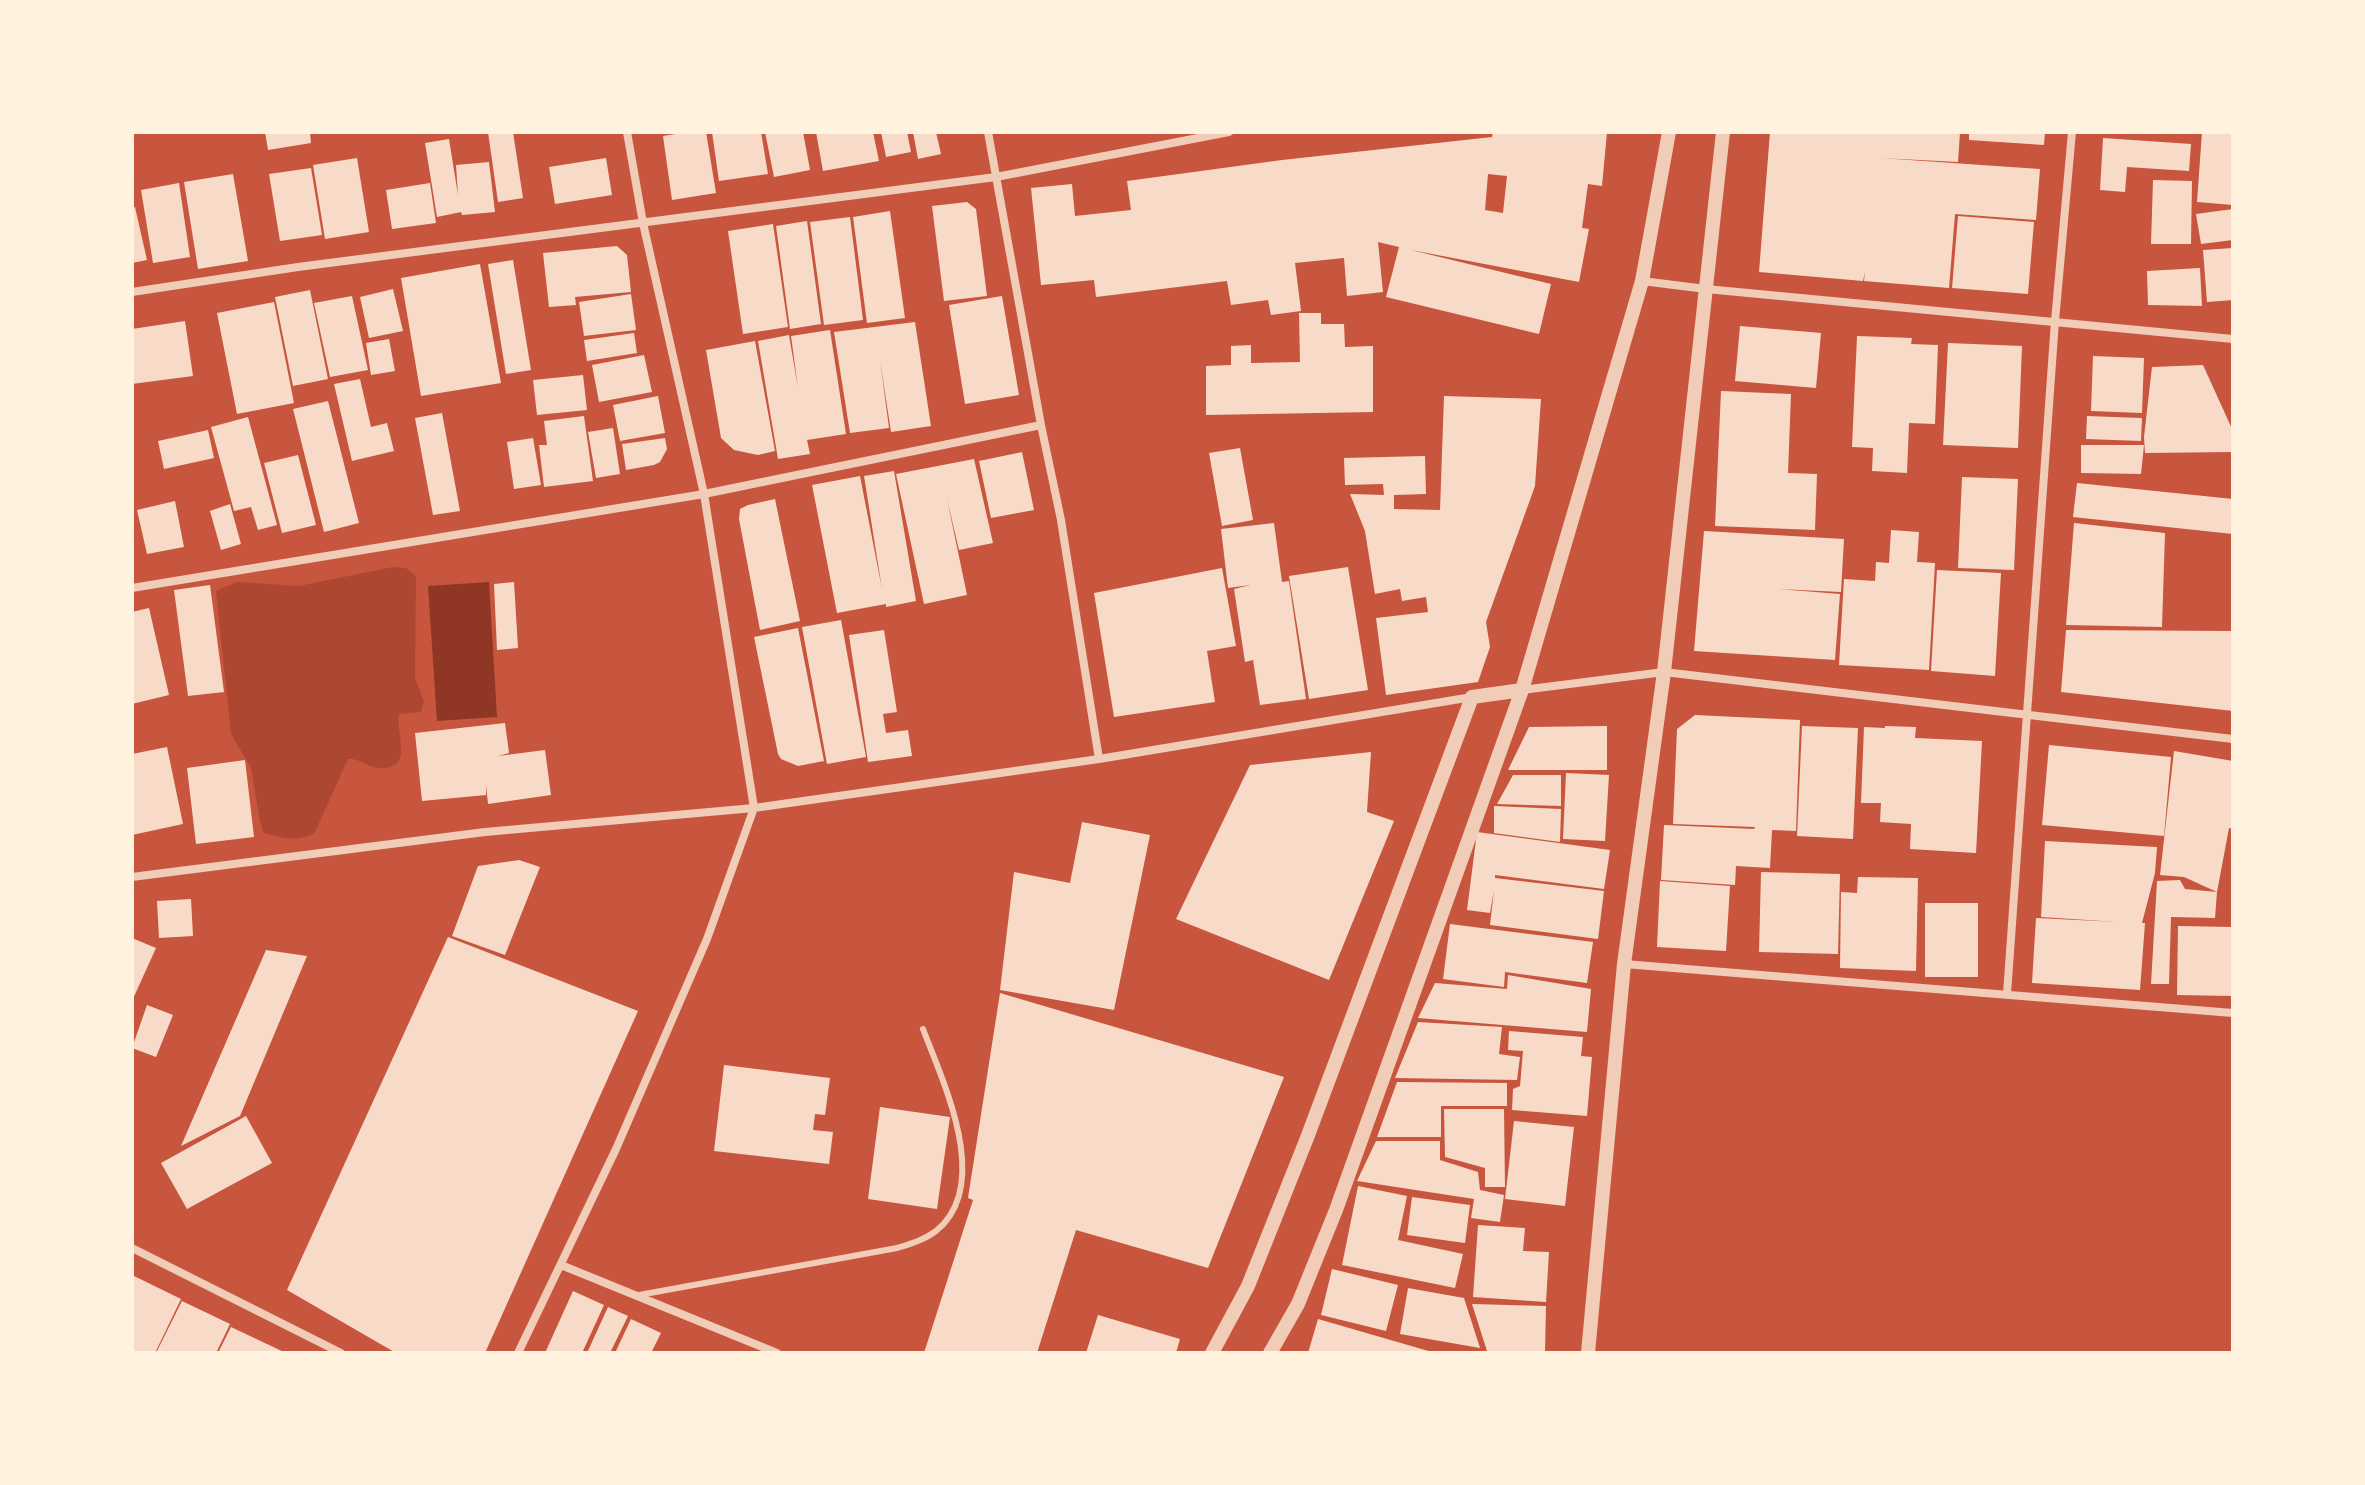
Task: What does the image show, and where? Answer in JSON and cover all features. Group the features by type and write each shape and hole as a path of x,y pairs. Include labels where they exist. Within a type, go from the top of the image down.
{"street":[{"path":"518,1353 616,1149 707,939 754,808 704,494 643,223 627,132"},
{"path":"988,132 1061,520 1099,759"},
{"path":"132,292 298,267 996,177 1229,132"},
{"path":"1270,1353 1298,1304 1336,1210 1522,690 1642,281 1669,132"},
{"path":"1588,1353 1624,964 1664,672 1723,132"},
{"path":"2007,994 2055,321 2072,132"},
{"path":"1642,281 2233,339"},
{"path":"132,588 704,494 1041,425"},
{"path":"132,877 485,832 754,808 1099,759 1472,697 1664,672 2233,739"},
{"path":"1212,1353 1248,1286 1307,1138 1472,697"},
{"path":"1624,964 2233,1013"},
{"path":"132,1248 341,1353"},
{"path":"561,1265 777,1353"}],"lane":[{"path":"635,1296 897,1248 938,1230 957,1198 962,1169 961,1143 954,1111 923,1029"}],"shaded area":[{"path":"393,567 406,568 416,576 415,678 424,701 421,712 399,714 400,757 390,767 378,768 348,759 315,832 303,838 264,833 251,768 231,734 216,591 237,582 299,586"},
{"path":"489,582 497,717 437,721 428,586"}],"building":[{"path":"265,132 310,132 311,143 268,150"},
{"path":"488,132 513,132 523,198 498,202"},
{"path":"706,132 716,193 672,200 663,136"},
{"path":"712,132 761,132 768,174 719,181"},
{"path":"765,132 803,132 810,170 774,177"},
{"path":"816,132 873,132 879,161 823,171"},
{"path":"881,132 907,132 911,152 886,157"},
{"path":"913,132 936,132 941,154 918,159"},
{"path":"1493,132 1607,132 1602,186 1588,184 1582,228 1589,229 1579,282 1411,250 1551,284 1539,334 1386,297 1399,247 1378,242 1383,292 1347,296 1344,258 1295,263 1301,311 1271,315 1268,300 1231,305 1227,281 1096,297 1094,280 1041,285 1031,188 1072,184 1075,216 1131,210 1127,181 1492,137","holes":["1488,174 1507,176 1503,213 1485,210"]},
{"path":"1770,132 1960,132 1958,162 1880,158 2040,169 2036,220 1955,214 1949,288 1864,281 1865,272 1863,281 1759,272"},
{"path":"1969,132 2045,132 2044,145 1969,140"},
{"path":"2202,132 2233,132 2233,205 2197,202"},
{"path":"2103,138 2191,144 2189,171 2127,167 2125,192 2100,190"},
{"path":"449,139 458,195 456,165 489,162 495,212 462,215 461,212 437,217 425,143"},
{"path":"357,158 369,232 325,239 313,165"},
{"path":"606,158 612,195 555,204 549,167"},
{"path":"311,168 322,235 280,241 269,174"},
{"path":"233,174 248,261 198,269 184,182"},
{"path":"2153,180 2192,181 2191,244 2151,244"},
{"path":"179,183 190,257 153,263 141,190"},
{"path":"430,183 436,223 392,229 386,190"},
{"path":"967,202 976,209 987,296 944,301 932,206"},
{"path":"135,207 147,260 132,263 132,208"},
{"path":"2233,209 2233,240 2201,244 2196,214"},
{"path":"890,211 905,318 867,323 853,217"},
{"path":"1958,216 2034,222 2028,294 1952,288"},
{"path":"850,217 863,320 824,325 810,222"},
{"path":"807,221 821,324 790,329 776,226"},
{"path":"773,224 788,327 743,334 728,231"},
{"path":"617,246 627,255 631,292 575,297 576,305 549,307 543,253"},
{"path":"2233,248 2233,300 2207,302 2203,250"},
{"path":"513,260 531,370 506,374 488,264"},
{"path":"480,264 501,383 421,396 401,278"},
{"path":"2200,268 2202,306 2148,305 2147,271"},
{"path":"393,289 403,331 369,338 360,297"},
{"path":"310,290 328,379 293,386 275,297"},
{"path":"631,294 636,330 584,336 579,302"},
{"path":"352,296 368,370 330,377 314,303"},
{"path":"1002,296 1019,395 965,404 949,305"},
{"path":"274,302 294,403 237,414 217,313"},
{"path":"1299,313 1321,313 1321,324 1344,324 1345,347 1373,346 1373,412 1206,415 1206,366 1231,365 1231,346 1251,345 1251,363 1300,362"},
{"path":"185,321 193,376 132,384 132,329"},
{"path":"915,322 931,426 891,432 880,360 889,428 850,433 834,332"},
{"path":"1740,326 1821,333 1816,388 1735,381"},
{"path":"830,330 846,434 807,440 810,454 778,459 758,341 789,335 798,388 791,336"},
{"path":"634,333 637,353 587,361 584,340"},
{"path":"1857,336 1912,338 1911,344 1938,345 1935,424 1909,423 1907,473 1872,471 1873,448 1852,447"},
{"path":"389,339 395,371 371,375 366,343"},
{"path":"755,341 775,451 758,455 734,450 721,438 706,350"},
{"path":"1948,343 2022,346 2018,448 1943,445"},
{"path":"644,355 652,392 599,402 592,365"},
{"path":"2093,356 2144,358 2142,413 2091,411"},
{"path":"2203,365 2233,431 2233,452 2145,453 2152,367"},
{"path":"583,375 587,410 537,415 533,380"},
{"path":"360,379 371,427 387,423 394,451 352,461 334,384"},
{"path":"1721,391 1791,394 1788,473 1817,474 1815,530 1715,526"},
{"path":"658,396 665,433 620,441 613,405"},
{"path":"1444,396 1541,399 1535,486 1486,622 1490,647 1478,682 1386,695 1376,618 1428,612 1426,597 1402,601 1400,589 1375,594 1365,531 1350,494 1384,495 1383,484 1345,485 1344,458 1425,456 1426,494 1394,495 1394,509 1440,510"},
{"path":"328,401 359,523 324,532 293,409"},
{"path":"442,413 460,511 433,515 415,418"},
{"path":"584,416 593,481 544,487 539,445 547,445 544,421"},
{"path":"2087,416 2142,418 2141,441 2086,439"},
{"path":"248,417 277,525 258,530 251,507 234,511 211,427"},
{"path":"613,428 620,474 596,478 588,432"},
{"path":"208,430 214,458 164,469 158,441"},
{"path":"533,438 541,485 514,489 507,442"},
{"path":"665,438 667,449 660,462 626,470 622,444"},
{"path":"2081,445 2144,445 2141,474 2081,473"},
{"path":"1240,448 1253,520 1222,526 1209,453"},
{"path":"1022,452 1034,510 991,518 979,461"},
{"path":"298,455 316,525 282,533 264,463"},
{"path":"974,459 993,543 959,550 947,499 967,595 924,604 896,474"},
{"path":"894,471 916,601 837,613 812,485 860,476 882,589 864,476"},
{"path":"1962,477 2018,479 2014,570 1958,568"},
{"path":"2077,483 2233,499 2233,534 2073,517"},
{"path":"775,499 800,621 760,630 739,519 740,509"},
{"path":"175,501 184,547 147,554 137,510"},
{"path":"230,504 241,544 221,550 210,511"},
{"path":"1274,523 1282,582 1289,581 1306,699 1260,705 1253,660 1245,662 1234,589 1250,585 1228,588 1221,529"},
{"path":"2074,523 2165,533 2162,627 2066,625"},
{"path":"1891,530 1919,532 1917,562 1935,563 1929,670 1839,665 1844,579 1875,581 1876,562 1889,563"},
{"path":"1704,531 1844,539 1841,592 1778,589 1840,594 1835,660 1694,651"},
{"path":"1348,567 1368,690 1309,699 1289,576"},
{"path":"1222,568 1236,646 1207,651 1215,702 1114,717 1094,593"},
{"path":"1937,570 2001,573 1995,676 1931,671"},
{"path":"514,582 518,648 497,650 494,584"},
{"path":"210,585 224,692 188,696 174,590"},
{"path":"149,608 169,695 132,704 132,612"},
{"path":"841,620 866,757 827,764 802,627"},
{"path":"798,628 824,761 798,766 781,759 778,754 754,637"},
{"path":"884,630 897,712 883,714 886,733 908,730 912,756 868,762 849,635"},
{"path":"2066,630 2233,631 2233,711 2061,692"},
{"path":"1695,715 1800,720 1796,831 1772,830 1770,868 1736,866 1735,885 1661,880 1664,825 1755,827 1673,824 1677,729"},
{"path":"505,723 509,753 498,756 545,750 551,795 488,804 486,785 486,795 422,801 415,733"},
{"path":"1607,726 1607,770 1508,770 1529,727"},
{"path":"1802,726 1858,728 1853,839 1797,836"},
{"path":"1864,727 1916,727 1915,738 1982,741 1976,853 1910,849 1911,824 1880,822 1881,803 1861,803"},
{"path":"2049,745 2171,757 2164,836 2042,825"},
{"path":"167,747 183,824 132,835 132,754"},
{"path":"2174,751 2233,761 2233,829 2229,828 2217,892 2184,877 2160,875"},
{"path":"1371,752 1367,812 1394,821 1329,980 1176,919 1250,765"},
{"path":"245,760 254,837 196,844 187,768"},
{"path":"1566,773 1609,775 1605,841 1563,839"},
{"path":"1513,775 1561,775 1561,806 1497,804"},
{"path":"1494,806 1561,809 1560,842 1494,833"},
{"path":"1082,822 1150,835 1114,1010 1000,990 1014,872 1070,883"},
{"path":"1477,832 1610,850 1604,889 1495,875 1495,878 1604,891 1598,939 1490,925 1494,890 1490,913 1467,910"},
{"path":"2045,841 2157,847 2155,873 2142,923 2145,923 2140,990 2032,983 2036,918 2118,922 2041,917"},
{"path":"519,860 540,867 505,955 452,936 478,866"},
{"path":"1761,872 1840,874 1838,954 1759,952"},
{"path":"1858,877 1918,878 1916,971 1840,968 1841,892 1857,893"},
{"path":"2180,880 2185,889 2217,892 2215,918 2171,917 2169,984 2151,984 2157,881"},
{"path":"1660,881 1730,886 1726,951 1657,947"},
{"path":"191,899 193,936 159,938 157,901"},
{"path":"1925,903 1978,903 1978,977 1925,977"},
{"path":"1450,924 1593,942 1587,983 1505,972 1504,987 1443,979"},
{"path":"2178,926 2233,927 2233,996 2177,995"},
{"path":"448,937 638,1011 485,1353 396,1353 287,1290"},
{"path":"132,938 156,948 132,1001"},
{"path":"266,950 307,956 240,1116 181,1146"},
{"path":"1508,975 1591,989 1587,1032 1418,1018 1435,983 1507,989"},
{"path":"1000,993 1284,1077 1208,1268 1076,1230 1037,1353 924,1353 973,1200 968,1198"},
{"path":"147,1005 173,1015 156,1057 132,1048"},
{"path":"1418,1022 1502,1027 1499,1054 1520,1057 1517,1080 1395,1078"},
{"path":"1509,1031 1583,1037 1581,1056 1592,1057 1587,1116 1512,1110 1513,1089 1520,1086 1523,1051 1508,1050"},
{"path":"724,1065 830,1078 825,1115 815,1114 813,1130 833,1132 829,1164 714,1151"},
{"path":"1397,1082 1507,1083 1507,1106 1441,1106 1441,1137 1377,1137"},
{"path":"880,1107 950,1117 937,1209 868,1199"},
{"path":"1444,1109 1504,1109 1505,1187 1485,1187 1485,1168 1445,1157"},
{"path":"246,1116 272,1163 187,1209 161,1163"},
{"path":"1514,1121 1574,1127 1565,1206 1505,1199"},
{"path":"1376,1141 1440,1141 1440,1160 1478,1172 1480,1190 1504,1195 1500,1222 1471,1218 1474,1199 1357,1181"},
{"path":"1358,1186 1407,1196 1398,1240 1463,1254 1455,1288 1342,1265"},
{"path":"1412,1197 1470,1205 1465,1243 1407,1235"},
{"path":"1478,1225 1525,1228 1523,1251 1549,1252 1546,1302 1473,1297"},
{"path":"1332,1269 1398,1285 1386,1331 1321,1315"},
{"path":"132,1275 181,1299 155,1353 132,1353"},
{"path":"1408,1288 1464,1298 1480,1348 1400,1334"},
{"path":"573,1291 604,1305 582,1353 545,1353"},
{"path":"182,1301 230,1324 216,1353 156,1353"},
{"path":"1472,1304 1546,1306 1545,1352 1487,1351"},
{"path":"608,1307 628,1316 610,1353 587,1353"},
{"path":"1098,1315 1180,1339 1176,1353 1086,1353"},
{"path":"631,1319 661,1333 651,1353 615,1353"},
{"path":"1318,1319 1432,1352 1308,1353"},
{"path":"231,1327 286,1353 218,1353"}]}
